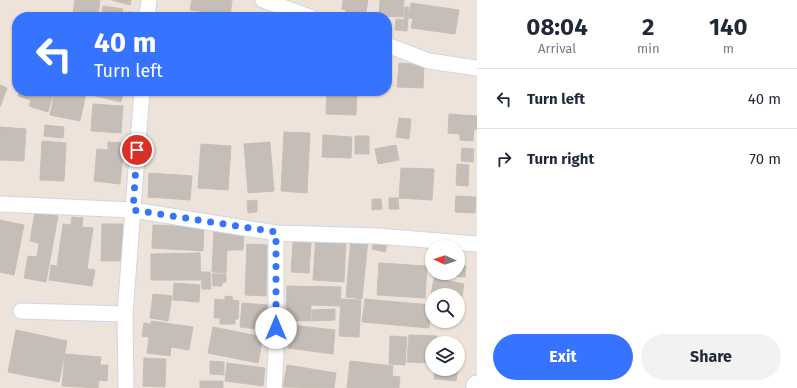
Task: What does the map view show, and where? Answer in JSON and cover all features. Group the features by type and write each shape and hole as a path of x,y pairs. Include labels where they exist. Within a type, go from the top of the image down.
{"street":[{"path":"148,12 149,0"},
{"path":"263,0 296,12"},
{"path":"392,47 429,61 477,68"},
{"path":"126,388 125,314 142,96"},
{"path":"0,204 133,210 276,232 377,236 477,244"},
{"path":"274,388 276,354 276,232"},
{"path":"21,311 125,314"}],"building":[{"path":"75,0 100,0 98,12 73,12"},
{"path":"112,0 131,0 130,5"},
{"path":"192,0 200,0 198,11 190,10"},
{"path":"200,0 232,0 231,12 199,12"},
{"path":"343,0 368,0 366,12 346,12 346,10 342,9"},
{"path":"380,0 404,0 403,17 392,17 392,12 379,12"},
{"path":"411,3 459,10 455,34 411,28 413,19 409,18"},
{"path":"103,6 123,9 122,12 102,12"},
{"path":"405,7 409,7 407,31 395,30 396,19 404,20"},
{"path":"399,63 424,65 423,88 397,87"},
{"path":"0,85 7,88 0,107"},
{"path":"18,96 53,96 48,112 29,106 31,100"},
{"path":"54,96 85,96 80,121 50,115"},
{"path":"96,96 123,96 121,102"},
{"path":"327,96 357,96 356,115 326,114"},
{"path":"93,104 123,106 121,133 91,131"},
{"path":"449,114 477,116 477,129 474,129 473,141 460,140 460,134 448,133"},
{"path":"399,118 411,119 409,139 396,137"},
{"path":"45,125 64,127 63,138 44,136"},
{"path":"0,127 26,129 24,161 0,160"},
{"path":"284,132 310,133 307,193 281,191"},
{"path":"323,135 352,137 351,158 322,157"},
{"path":"355,136 369,136 369,154 355,154"},
{"path":"42,141 66,143 64,181 40,180"},
{"path":"108,142 124,143 120,184 94,181 97,149 108,150"},
{"path":"270,142 274,191 248,193 244,144"},
{"path":"201,144 231,146 228,190 198,188"},
{"path":"396,145 399,160 378,164 375,149"},
{"path":"462,148 474,149 473,162 461,161"},
{"path":"457,164 469,165 468,186 456,185"},
{"path":"401,168 434,169 432,200 399,198"},
{"path":"149,173 192,176 190,200 148,197"},
{"path":"456,196 476,197 475,213 455,212"},
{"path":"389,198 398,198 399,209 389,209"},
{"path":"372,199 381,199 382,209 372,210"},
{"path":"257,200 257,212 248,213 247,201"},
{"path":"35,211 58,216 46,282 24,278 28,256 37,257 39,243 30,241"},
{"path":"72,217 83,218 82,227 93,228 87,269 95,270 92,286 49,280 51,265 57,266 63,224 71,225"},
{"path":"0,220 24,225 14,275 0,272"},
{"path":"102,224 123,224 122,261 101,261"},
{"path":"153,225 204,227 203,251 152,248"},
{"path":"214,226 244,228 243,250 227,250 226,273 212,272"},
{"path":"316,235 346,238 344,282 313,280"},
{"path":"351,238 368,240 362,299 346,297"},
{"path":"375,238 388,242 385,252 372,249"},
{"path":"293,242 311,243 309,273 291,272"},
{"path":"247,244 267,245 266,296 245,295"},
{"path":"200,253 201,280 151,280 151,254"},
{"path":"379,263 425,266 425,298 377,295"},
{"path":"201,272 210,272 211,289 202,289"},
{"path":"212,274 226,274 226,282 222,283 222,286 213,286"},
{"path":"434,280 444,280 464,284 463,288 432,288"},
{"path":"174,283 200,285 199,302 173,300"},
{"path":"287,286 341,287 340,306 311,305 311,321 286,320"},
{"path":"153,294 172,296 168,321 150,318"},
{"path":"225,296 233,297 232,300 239,301 238,319 235,319 235,324 220,324 220,318 214,318 215,299 225,300"},
{"path":"341,299 361,300 359,337 339,336"},
{"path":"365,299 425,304 425,328 362,322"},
{"path":"242,303 269,305 266,330 240,327"},
{"path":"335,309 335,320 312,321 312,310"},
{"path":"151,321 193,327 189,350 171,347 170,356 147,353 149,337 142,336 144,323 151,324"},
{"path":"291,325 335,330 333,354 288,348"},
{"path":"213,327 263,337 258,363 208,353"},
{"path":"16,330 67,341 59,382 8,372"},
{"path":"409,335 437,336 425,336 425,363 407,362"},
{"path":"390,336 407,337 405,365 389,364"},
{"path":"65,354 101,357 100,365 108,365 107,381 99,380 98,388 62,386"},
{"path":"144,358 166,359 165,387 143,386"},
{"path":"210,361 224,362 224,375 210,374"},
{"path":"350,361 393,366 392,376 400,377 399,388 347,388"},
{"path":"227,363 265,368 263,386 225,381"},
{"path":"287,365 336,373 334,388 283,387"},
{"path":"434,376 457,376 456,381 434,379"},
{"path":"200,381 223,381 223,388 200,388"}],"route":[{"path":"137,150 133,210 276,232 276,328"}]}
